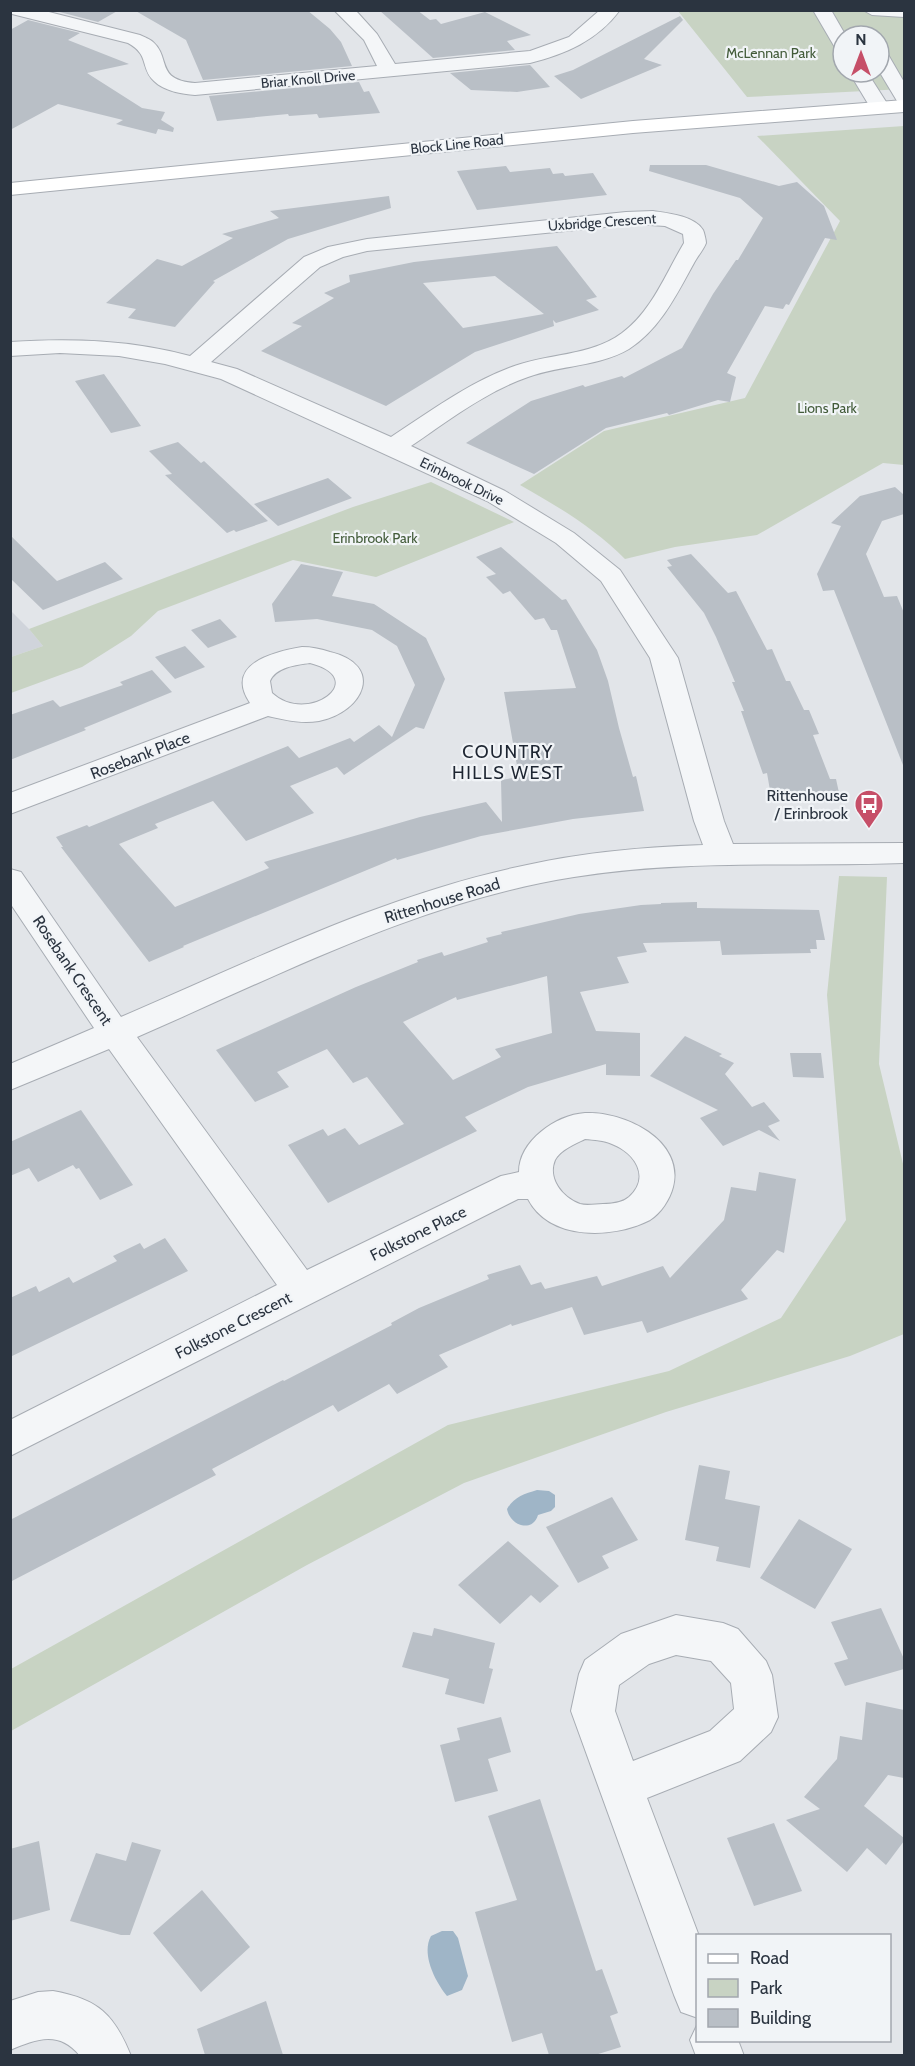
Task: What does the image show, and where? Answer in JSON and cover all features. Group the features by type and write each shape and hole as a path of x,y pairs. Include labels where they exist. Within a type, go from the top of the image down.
{"street":[{"name":"Briar Knoll Drive","path":"18,10 134,39 147,46 161,78 181,88 195,89 508,60 551,52 581,39 611,10"},
{"path":"344,10 359,22 375,41 389,71"},
{"path":"822,10 831,26"},
{"path":"861,15 904,12"},
{"path":"891,75 904,97"},
{"path":"865,84 880,108"},
{"name":"Block Line Road","path":"10,189 633,127 904,106"},
{"name":"Uxbridge Crescent","path":"195,363 312,262 336,252 367,245 626,218 659,217 672,220 693,231 695,243 644,326 630,338 608,351 522,371 500,380 393,447"},
{"name":"Erinbrook Drive","path":"10,349 60,346 119,349 195,363 229,374 393,447 517,508 565,538 611,576 664,658 709,821 722,853"},
{"name":"Rosebank Place","path":"10,804 270,705"},
{"name":"Rittenhouse Road","path":"10,1078 370,923 430,902 527,875 607,863 722,853 904,853"},
{"name":"Rosebank Crescent","path":"10,879 116,1032"},
{"name":"Folkstone Crescent","path":"10,1438 301,1290 116,1032"},
{"name":"Folkstone Place","path":"301,1290 513,1186 537,1184"},
{"path":"621,1787 696,1990"},
{"path":"10,2026 39,2014 75,2018 86,2025 102,2042 106,2055"}],"shaded area":[{"path":"10,610 29,629 43,646 11,657"}],"green space":[{"name":"McLennan Park","path":"678,11 904,11 904,89 747,97"},
{"name":"Lions Park","path":"904,126 904,465 883,463 757,535 675,547 625,559 601,537 576,519 520,485 604,431 745,398 840,221 757,136"},
{"name":"Erinbrook Park","path":"431,482 514,522 376,577 293,560 158,611 131,636 82,667 11,693 11,657 43,646 29,629 353,507"},
{"path":"839,876 887,877 879,1064 904,1168 904,1334 850,1356 666,1412 464,1483 307,1565 11,1731 11,1669 448,1425 669,1371 781,1318 846,1220 827,995"}],"water":[{"path":"537,1490 549,1491 555,1495 555,1507 551,1511 538,1515 531,1524 522,1525 512,1520 507,1509 510,1505 516,1499"},
{"path":"442,1931 453,1931 458,1938 468,1976 462,1990 447,1996 434,1975 428,1951 431,1936"}],"building":[{"path":"52,10 119,10 98,22"},
{"path":"134,10 307,10 330,29 341,42 352,66 203,80 186,40"},
{"path":"379,10 417,10 430,20 436,19 441,24 485,12 531,35 507,41 515,50 433,58"},
{"path":"680,16 683,20 644,59 662,65 581,99 554,76 573,70"},
{"path":"28,20 80,33 68,40 129,64 87,73 142,108 165,112 161,120 174,128 173,132 158,129 156,134 116,124 123,120 58,104 10,130 10,30"},
{"path":"530,65 550,87 517,92 471,90 450,73"},
{"path":"359,82 364,92 369,91 380,113 319,118 317,114 289,116 288,114 217,121 209,96"},
{"path":"650,165 706,165 779,186 797,182 824,206 837,240 825,238 789,305 786,304 783,309 765,306 727,373 736,377 730,402 718,400 669,415 667,413 606,428 534,474 466,443 531,401 583,385 585,387 622,376 624,378 682,348 713,294 738,260 763,218 740,198 649,171"},
{"path":"506,166 510,172 550,168 553,174 563,173 565,176 593,173 607,195 477,210 457,171"},
{"path":"389,196 391,208 288,239 213,281 215,282 175,327 128,318 136,309 106,303 157,259 182,266 233,238 222,234 279,218 270,211"},
{"path":"557,246 597,297 586,300 599,310 556,323 553,320 554,326 475,352 386,406 261,351 302,326 292,323 334,298 324,293 350,282 349,275 414,262","holes":["495,276 544,314 463,328 423,283"]},
{"path":"104,374 141,426 111,433 75,381"},
{"path":"178,442 201,463 204,461 268,521 227,533 165,475 172,474 149,451"},
{"path":"328,478 352,498 278,526 254,504"},
{"path":"895,487 904,495 904,514 882,521 866,554 884,597 897,596 904,613 903,765 834,590 823,591 817,574 841,526 831,523 860,496"},
{"path":"10,535 57,581 105,562 123,579 43,610 10,578"},
{"path":"501,547 562,600 566,599 597,650 608,681 633,777 636,776 644,811 573,819 481,836 397,860 396,858 149,962 61,847 63,847 56,837 87,825 89,827 288,746 299,758 350,738 354,742 379,725 392,737 415,685 397,646 372,630 317,619 275,622 272,604 301,564 343,572 332,596 374,604 426,638 445,679 424,729 416,727 344,775 337,767 290,786 314,813 246,841 213,801 155,824 158,828 119,844 175,907 269,868 264,862 420,817 486,802 502,822 501,780 519,777 504,692 576,688 557,630 551,630 544,618 535,620 510,591 503,594 486,577 496,574 476,557"},
{"path":"691,554 728,593 736,591 767,650 772,649 786,681 790,681 804,710 809,710 819,734 813,735 830,779 836,779 841,802 772,802 767,773 763,774 741,711 744,711 732,682 735,682 716,637 704,613 667,567 672,566 667,560"},
{"path":"220,619 237,637 208,648 191,630"},
{"path":"185,646 205,667 175,679 155,657"},
{"path":"152,670 172,692 10,760 10,715 53,700 60,707 123,685 120,682"},
{"path":"697,902 697,908 819,910 825,940 816,940 817,949 810,949 811,953 722,955 720,941 643,943 647,952 617,957 629,983 580,992 596,1031 640,1033 640,1076 606,1075 606,1064 528,1087 465,1117 477,1131 328,1203 288,1145 323,1129 328,1136 345,1128 359,1145 404,1124 367,1077 353,1083 327,1049 277,1072 289,1087 255,1102 216,1050 356,987 418,962 417,960 442,952 444,956 488,942 486,938 502,934 501,932 579,914 661,903","holes":["547,976 552,1033 495,1049 501,1057 453,1080 403,1022 456,997 457,1000"]},
{"path":"685,1036 722,1054 719,1056 734,1063 725,1074 752,1107 764,1102 780,1121 768,1126 780,1141 759,1130 723,1146 700,1118 718,1110 650,1076"},
{"path":"790,1053 821,1053 824,1078 793,1077"},
{"path":"81,1110 133,1185 100,1200 79,1168 76,1169 73,1165 38,1182 29,1168 10,1176 10,1142"},
{"path":"759,1172 796,1179 784,1253 777,1250 741,1290 748,1299 647,1333 642,1321 584,1335 572,1307 512,1326 511,1324 439,1355 448,1367 397,1394 389,1384 338,1412 333,1405 212,1469 216,1475 10,1582 10,1520 284,1381 392,1325 391,1323 419,1308 489,1279 487,1275 520,1265 531,1285 541,1282 545,1289 597,1276 602,1286 663,1266 670,1278 724,1220 731,1187 756,1191"},
{"path":"165,1238 188,1271 10,1357 10,1298 36,1286 39,1292 69,1277 73,1283 117,1261 113,1256 140,1243 144,1249"},
{"path":"699,1465 730,1471 725,1499 760,1506 750,1568 716,1561 719,1547 685,1540"},
{"path":"612,1497 638,1540 602,1556 609,1568 578,1583 546,1527"},
{"path":"799,1519 852,1549 815,1609 760,1578"},
{"path":"508,1541 559,1586 540,1603 531,1595 500,1624 458,1585"},
{"path":"881,1608 904,1659 904,1669 845,1686 834,1663 848,1659 831,1622"},
{"path":"434,1628 495,1643 489,1668 493,1669 484,1704 445,1694 449,1679 402,1667 413,1632 432,1636"},
{"path":"866,1702 904,1710 904,1778 888,1775 864,1806 904,1838 904,1841 886,1865 867,1848 847,1872 786,1820 820,1809 804,1797 837,1759 840,1736 862,1740"},
{"path":"501,1717 511,1752 488,1759 498,1791 455,1802 440,1745 460,1740 457,1728"},
{"path":"540,1799 596,1971 602,1969 618,2013 610,2016 621,2047 595,2055 549,2055 542,2033 512,2042 475,1912 517,1900 488,1816"},
{"path":"774,1823 802,1891 754,1906 727,1838"},
{"path":"39,1841 50,1910 10,1921 10,1849"},
{"path":"132,1842 161,1850 130,1935 121,1935 70,1921 96,1853 126,1861"},
{"path":"202,1890 250,1947 201,1992 153,1933"},
{"path":"266,2001 283,2055 205,2055 197,2029"}],"place":[{"name":"Rittenhouse / Erinbrook","path":"869,830"}],"district":[{"name":"COUNTRY HILLS WEST","path":"508,762"}]}
